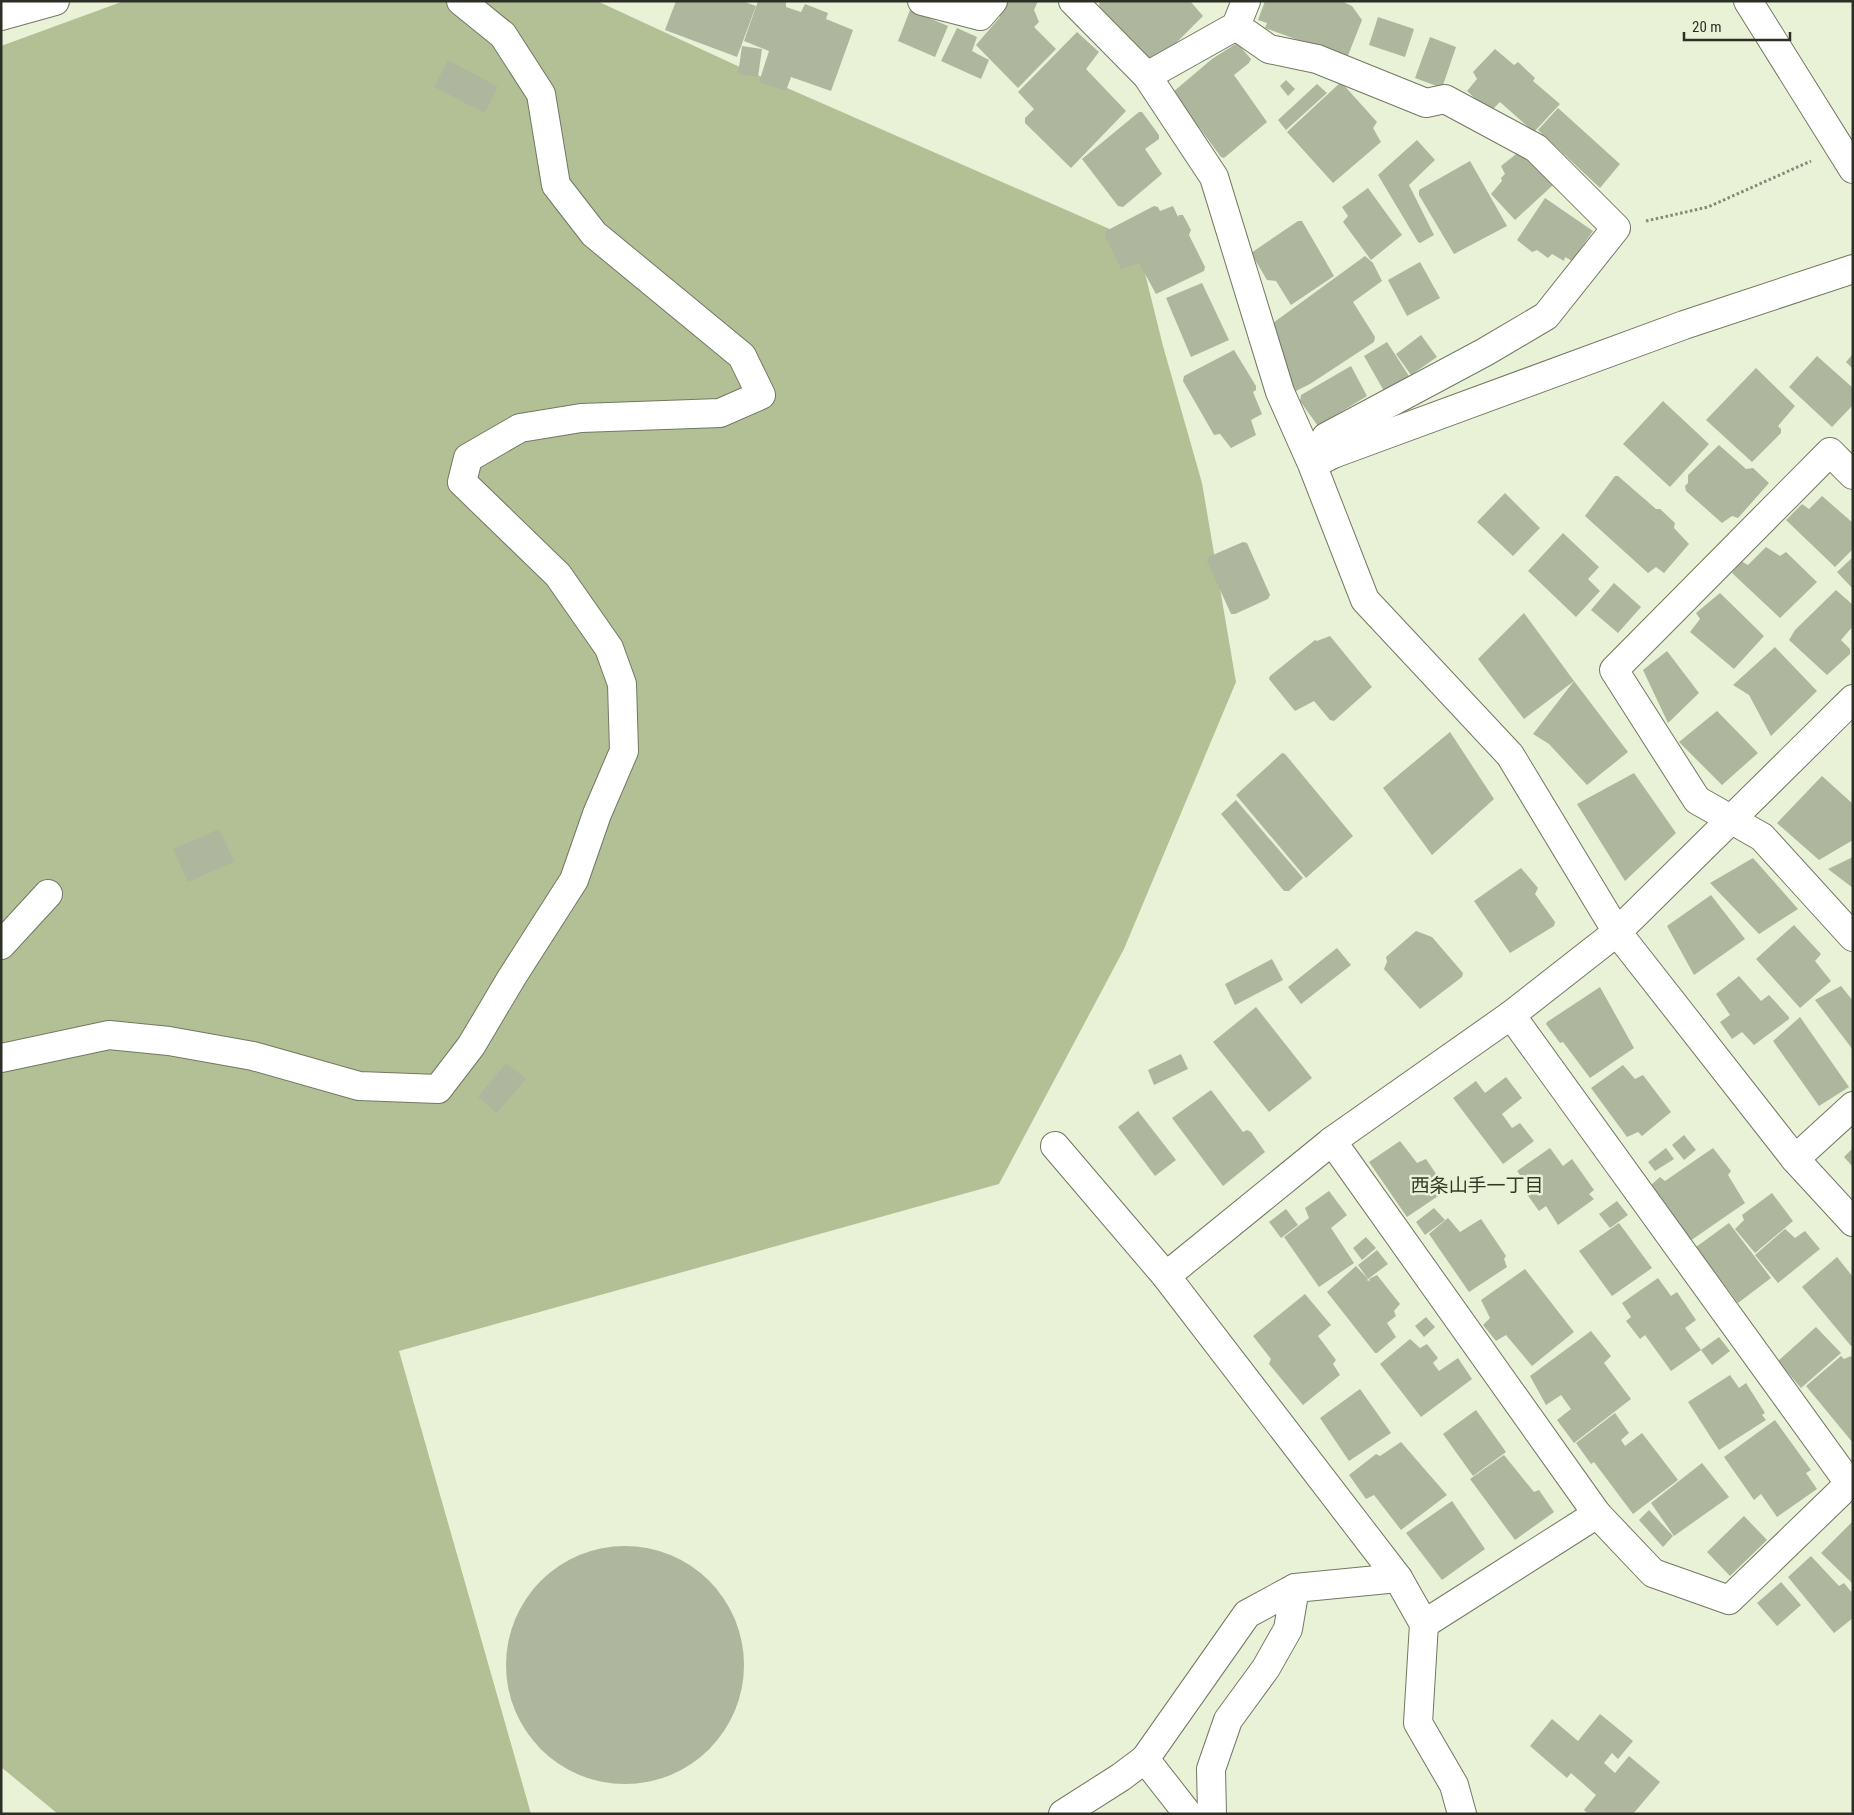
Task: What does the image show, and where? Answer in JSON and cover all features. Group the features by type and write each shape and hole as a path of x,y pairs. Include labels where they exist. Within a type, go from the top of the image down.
{"street":[{"path":"1,16 55,1"},
{"path":"1,1058 109,1035 170,1041 253,1056 359,1086 438,1090 471,1046 512,977 574,880 597,814 624,750 622,684 609,648 558,575 462,482 468,458 520,428 581,418 720,414 761,395 742,356 594,234 556,184 541,94 504,35 461,1"},
{"path":"922,1 980,16 993,1"},
{"path":"1073,1 1147,76 1214,177 1280,392 1322,460 1365,600 1510,755 1617,932 1795,1159 1853,1222"},
{"path":"1748,1 1853,169"},
{"path":"1147,76 1241,14 1269,49 1317,59 1426,103 1445,99 1528,143 1536,148 1616,228 1546,316 1486,352 1326,437 1322,460"},
{"path":"1322,460 1684,325 1853,269"},
{"path":"1853,475 1830,452 1614,670 1696,800 1762,837 1853,937"},
{"path":"1166,1276 1332,1141 1511,1014 1617,932 1853,699"},
{"path":"1,945 48,894"},
{"path":"1332,1141 1597,1514 1653,1573 1729,1600 1851,1481 1511,1014"},
{"path":"1795,1159 1853,1106"},
{"path":"1055,1146 1166,1276 1398,1578 1424,1624 1418,1723 1454,1785 1462,1814"},
{"path":"1424,1624 1597,1514"},
{"path":"1063,1814 1121,1777 1145,1759 1247,1614 1295,1588 1398,1578"},
{"path":"1212,1814 1211,1769 1228,1720 1266,1668 1288,1630 1295,1588"},
{"path":"1145,1759 1188,1814"}],"path":[{"path":"1616,228 1708,207 1815,160"}],"green space":[{"path":"124,1 597,1 755,74 1137,241 1163,346 1202,483 1236,682 1124,949 999,1184 399,1351 531,1814 58,1814 1,1767 1,46"}],"building":[{"path":"676,1 742,1 756,6 737,57 665,30"},
{"path":"758,1 786,1 786,7 801,12 805,4 828,13 826,19 853,30 831,91 791,77 786,91 759,82 769,51 744,41"},
{"path":"1007,1 1038,1 1034,10 1039,22 1034,27 1056,49 1018,88 976,45 1000,17 996,13"},
{"path":"1100,1 1190,1 1203,16 1154,65 1103,15 1099,5"},
{"path":"1265,1 1341,1 1352,6 1362,20 1347,58 1265,28 1267,23 1258,20"},
{"path":"910,10 948,26 935,57 898,41"},
{"path":"1378,17 1414,29 1405,57 1369,45"},
{"path":"957,28 977,37 972,51 989,60 981,79 941,61"},
{"path":"1077,32 1099,52 1086,69 1126,111 1071,168 1025,123 1025,118 1034,109 1018,92"},
{"path":"1430,37 1456,47 1442,88 1415,78"},
{"path":"1237,43 1251,59 1249,63 1234,75 1267,122 1224,158 1221,157 1173,92 1212,59"},
{"path":"742,46 762,49 758,77 738,74"},
{"path":"1495,49 1514,65 1518,62 1535,78 1533,81 1560,104 1534,132 1500,102 1490,112 1467,91 1477,79 1473,72"},
{"path":"448,60 498,87 485,113 434,87"},
{"path":"1286,80 1295,89 1288,96 1280,86"},
{"path":"1341,82 1377,122 1373,128 1381,142 1333,183 1287,132"},
{"path":"1317,84 1327,93 1286,130 1278,120"},
{"path":"1558,108 1620,164 1600,188 1538,130"},
{"path":"1139,112 1142,112 1159,135 1159,139 1145,149 1162,174 1123,207 1118,206 1082,159"},
{"path":"1417,140 1435,160 1409,185 1434,235 1420,243 1378,175"},
{"path":"1520,151 1553,185 1515,220 1491,194 1502,181 1501,178 1505,174 1501,166"},
{"path":"1470,161 1507,226 1454,254 1419,195 1419,190"},
{"path":"1368,188 1402,235 1371,260 1343,222 1348,216 1342,207"},
{"path":"1545,198 1593,231 1572,261 1565,257 1564,261 1552,254 1548,258 1537,250 1532,252 1517,240"},
{"path":"1154,206 1158,207 1160,211 1173,206 1178,217 1183,215 1191,230 1189,235 1205,267 1204,271 1156,294 1139,263 1121,269 1105,236 1106,231"},
{"path":"1298,221 1302,221 1334,276 1291,305 1276,281 1267,280 1251,253"},
{"path":"1365,256 1373,263 1382,281 1353,302 1375,337 1374,342 1310,384 1294,392 1273,323"},
{"path":"1420,262 1440,298 1407,316 1388,280"},
{"path":"1202,283 1229,340 1191,357 1166,298"},
{"path":"1421,335 1437,357 1411,375 1396,354"},
{"path":"1387,342 1409,376 1384,391 1364,356"},
{"path":"1234,350 1256,386 1256,390 1253,392 1262,414 1251,420 1256,435 1231,448 1220,434 1214,435 1183,381 1184,376"},
{"path":"1853,354 1853,369 1846,362"},
{"path":"1817,356 1853,388 1853,405 1832,427 1789,387"},
{"path":"1351,366 1367,396 1318,426 1300,401 1301,395"},
{"path":"1756,368 1795,406 1778,426 1781,429 1781,433 1752,462 1706,420"},
{"path":"1663,401 1709,444 1670,487 1623,444"},
{"path":"1719,445 1746,469 1753,468 1769,483 1738,518 1732,516 1722,523 1686,491 1685,486 1688,483 1688,475"},
{"path":"1615,476 1618,476 1656,509 1660,509 1675,523 1674,528 1689,544 1664,573 1656,567 1648,573 1585,516"},
{"path":"1505,493 1540,528 1513,556 1477,522"},
{"path":"1822,496 1853,523 1853,549 1835,567 1786,520 1802,504 1809,509"},
{"path":"1563,533 1599,567 1588,579 1600,591 1576,617 1528,571"},
{"path":"1243,542 1247,543 1270,595 1268,599 1235,614 1231,614 1207,561 1208,557"},
{"path":"1766,547 1780,556 1786,552 1817,582 1780,618 1732,573 1741,561 1748,565"},
{"path":"1853,557 1853,589 1837,572"},
{"path":"1614,583 1641,607 1618,633 1591,610"},
{"path":"1836,590 1853,605 1853,626 1841,640 1850,649 1850,654 1827,675 1789,640 1795,630"},
{"path":"1720,593 1764,636 1734,669 1690,632 1700,619 1696,613"},
{"path":"1524,613 1574,681 1524,719 1478,659"},
{"path":"1330,636 1372,687 1334,721 1330,720 1314,701 1295,711 1269,679 1270,676 1315,640"},
{"path":"1775,647 1817,691 1771,736 1749,695 1733,685"},
{"path":"1667,651 1699,693 1668,723 1643,670"},
{"path":"1574,681 1628,752 1587,785 1549,744 1533,734"},
{"path":"1717,711 1758,753 1722,785 1679,742"},
{"path":"1450,732 1494,799 1432,855 1383,788"},
{"path":"1282,753 1285,754 1353,836 1306,878 1236,795"},
{"path":"1634,773 1676,833 1625,881 1577,804"},
{"path":"1822,776 1853,804 1853,840 1819,860 1777,823"},
{"path":"1236,800 1303,878 1289,891 1284,891 1221,814"},
{"path":"219,829 234,862 188,882 173,849"},
{"path":"1853,857 1853,888 1828,869"},
{"path":"1753,858 1798,909 1759,934 1710,883"},
{"path":"1521,868 1538,888 1535,894 1555,922 1554,926 1510,953 1474,901"},
{"path":"1711,895 1745,939 1694,975 1667,926"},
{"path":"1794,925 1821,954 1815,961 1831,981 1800,1008 1756,959"},
{"path":"1416,931 1432,937 1463,973 1462,977 1420,1009 1384,969 1387,962 1386,957"},
{"path":"1337,948 1351,965 1301,1004 1288,987"},
{"path":"1272,959 1283,980 1235,1005 1225,984"},
{"path":"1739,976 1761,1001 1769,995 1789,1017 1789,1019 1754,1045 1742,1032 1732,1039 1720,1022 1730,1015 1716,994"},
{"path":"1841,986 1853,1001 1853,1050 1815,1000"},
{"path":"1600,987 1634,1048 1590,1078 1563,1042 1560,1043 1546,1024"},
{"path":"1256,1007 1312,1078 1269,1112 1213,1042"},
{"path":"1800,1017 1849,1087 1819,1106 1773,1041"},
{"path":"1181,1054 1188,1069 1154,1085 1148,1070"},
{"path":"506,1063 526,1079 497,1113 478,1097"},
{"path":"1623,1065 1635,1079 1643,1075 1671,1112 1642,1136 1638,1132 1627,1137 1591,1088"},
{"path":"1506,1077 1522,1098 1502,1114 1512,1128 1520,1123 1534,1141 1503,1164 1453,1098 1476,1081 1485,1093"},
{"path":"1211,1090 1243,1132 1247,1130 1251,1132 1265,1152 1223,1186 1172,1118"},
{"path":"1138,1111 1176,1160 1155,1176 1118,1127"},
{"path":"1684,1135 1696,1150 1684,1160 1672,1145"},
{"path":"1400,1141 1417,1163 1426,1159 1447,1190 1407,1217 1369,1162"},
{"path":"1550,1148 1563,1166 1572,1159 1594,1190 1589,1194 1594,1199 1558,1225 1546,1206 1539,1211 1526,1193 1531,1190 1517,1171"},
{"path":"1666,1148 1674,1159 1655,1171 1648,1162"},
{"path":"1713,1148 1731,1171 1728,1175 1745,1203 1690,1241 1651,1185 1660,1177 1665,1181"},
{"path":"1853,1148 1853,1167 1844,1157"},
{"path":"1329,1191 1347,1215 1331,1228 1354,1263 1319,1287 1284,1237 1309,1218 1305,1208"},
{"path":"1772,1193 1793,1221 1755,1253 1735,1229 1744,1220 1742,1215"},
{"path":"1617,1201 1628,1215 1610,1228 1599,1214"},
{"path":"1434,1208 1445,1220 1425,1235 1416,1222"},
{"path":"1286,1209 1298,1225 1281,1238 1269,1222"},
{"path":"1448,1218 1460,1232 1481,1219 1506,1256 1504,1259 1507,1267 1469,1292 1429,1234"},
{"path":"1619,1223 1652,1268 1612,1296 1579,1251"},
{"path":"1729,1223 1771,1278 1738,1303 1696,1247"},
{"path":"1785,1229 1795,1238 1805,1231 1820,1249 1778,1283 1755,1255"},
{"path":"1366,1237 1376,1248 1362,1260 1353,1248"},
{"path":"1377,1250 1388,1264 1368,1279 1358,1265"},
{"path":"1837,1257 1853,1277 1853,1344 1851,1346 1802,1287"},
{"path":"1356,1266 1368,1279 1366,1281 1370,1282 1369,1279 1377,1275 1400,1304 1394,1311 1396,1316 1387,1323 1396,1337 1377,1353 1375,1353 1327,1292"},
{"path":"1525,1269 1574,1332 1532,1366 1506,1335 1496,1341 1483,1325 1490,1318 1481,1300"},
{"path":"1658,1278 1671,1296 1677,1292 1696,1320 1685,1328 1701,1350 1671,1371 1645,1335 1640,1339 1626,1321 1631,1317 1622,1303"},
{"path":"1305,1294 1331,1325 1318,1336 1336,1360 1333,1364 1340,1375 1303,1405 1269,1364 1271,1359 1253,1336"},
{"path":"1426,1317 1435,1327 1424,1337 1415,1326"},
{"path":"1816,1327 1841,1353 1801,1388 1778,1361"},
{"path":"1591,1331 1611,1356 1604,1363 1631,1399 1574,1443 1557,1420 1571,1409 1561,1395 1546,1405 1530,1376"},
{"path":"1719,1337 1730,1351 1712,1365 1701,1350"},
{"path":"1410,1339 1420,1348 1427,1344 1438,1358 1433,1363 1439,1371 1458,1358 1472,1379 1421,1417 1380,1364"},
{"path":"1841,1356 1844,1359 1851,1356 1853,1359 1853,1443 1806,1386"},
{"path":"1730,1375 1739,1388 1746,1383 1765,1413 1762,1415 1766,1420 1719,1450 1688,1402"},
{"path":"1360,1389 1391,1433 1349,1461 1320,1418"},
{"path":"1476,1410 1506,1452 1473,1476 1443,1434"},
{"path":"1615,1413 1629,1433 1621,1440 1625,1446 1642,1433 1678,1480 1633,1514 1594,1462 1591,1464 1576,1443"},
{"path":"1775,1420 1811,1470 1806,1473 1817,1489 1777,1517 1761,1494 1754,1500 1724,1457"},
{"path":"1401,1442 1447,1495 1401,1530 1374,1495 1366,1499 1349,1475 1376,1454 1380,1456"},
{"path":"1504,1455 1534,1492 1539,1490 1554,1512 1515,1540 1470,1479"},
{"path":"1702,1463 1729,1497 1674,1536 1651,1503"},
{"path":"1452,1501 1485,1549 1442,1580 1406,1533"},
{"path":"1649,1510 1673,1536 1663,1547 1639,1520"},
{"path":"1744,1516 1767,1540 1730,1576 1707,1552"},
{"path":"1853,1523 1853,1584 1821,1553"},
{"path":"613,1546 637,1546 660,1551 681,1560 701,1573 717,1589 730,1609 739,1630 744,1653 742,1688 735,1711 717,1741 701,1757 681,1770 660,1779 637,1784 613,1784 590,1779 569,1770 549,1757 533,1741 520,1721 511,1700 506,1677 506,1653 511,1630 520,1609 533,1589 549,1573 569,1560 590,1551"},
{"path":"1811,1556 1839,1586 1844,1583 1853,1594 1853,1618 1834,1633 1788,1577"},
{"path":"1781,1582 1801,1605 1777,1626 1757,1603"},
{"path":"1600,1714 1633,1741 1618,1759 1612,1753 1604,1763 1615,1773 1629,1756 1660,1782 1633,1814 1588,1814 1584,1810 1596,1795 1571,1773 1567,1778 1530,1746 1552,1719 1578,1741"}],"district":[{"name":"西条山手一丁目","path":"1477,1185"}]}
